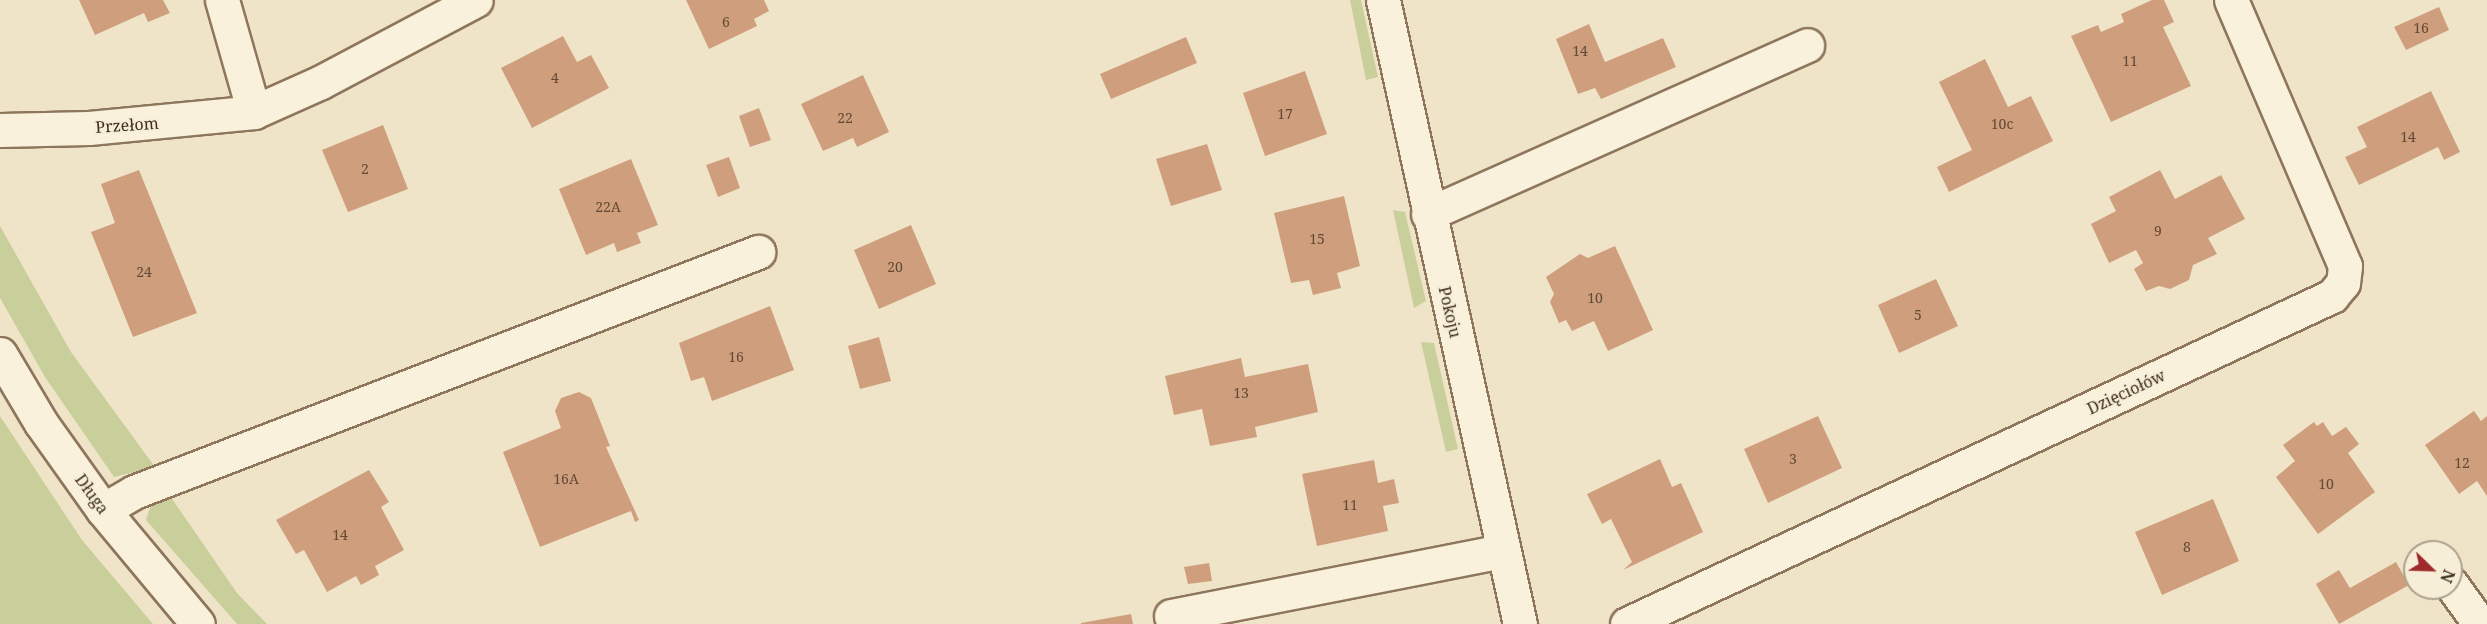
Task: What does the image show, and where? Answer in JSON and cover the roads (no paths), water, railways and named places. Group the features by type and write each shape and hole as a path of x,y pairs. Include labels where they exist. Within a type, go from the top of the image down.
{"street":[{"path":"222,0 254,112"},
{"name":"Przełom","path":"0,130 89,128 254,112 476,0"},
{"name":"Pokoju","path":"1383,0 1428,214 1520,624"},
{"name":"Dzięciołów","path":"1627,624 2332,296 2343,283 2345,266 2231,0"},
{"path":"1428,214 1807,45"},
{"path":"103,510 134,492 758,252"},
{"name":"Długa","path":"0,354 41,423 103,510 198,624"},
{"path":"1171,616 1503,551"},
{"path":"2463,600 2480,624"}]}
